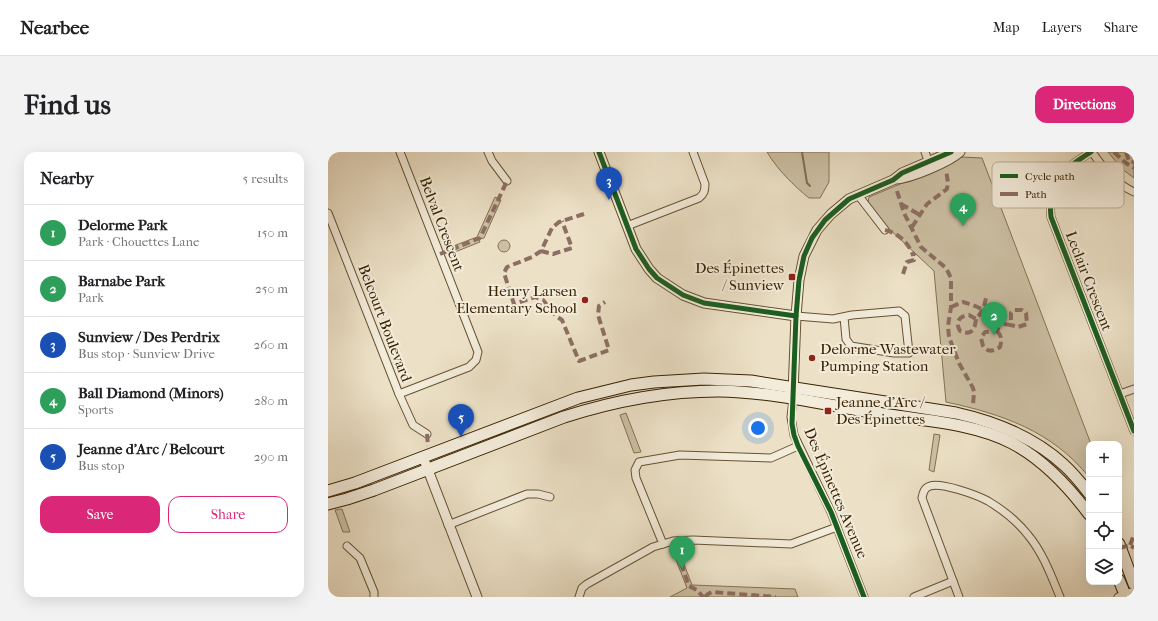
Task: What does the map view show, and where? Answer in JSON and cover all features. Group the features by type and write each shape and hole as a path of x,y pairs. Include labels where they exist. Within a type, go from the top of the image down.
{"main road":[{"path":"328,491 355,483 560,404 631,385 665,381 711,379 751,381 793,393 978,430 993,435 1012,444 1045,465 1063,483 1088,513"},
{"path":"328,504 360,495 564,417 589,409 628,400 671,393 718,392 763,394 793,393 956,413 977,417 1005,427 1039,445 1064,465 1086,490"},
{"path":"1121,549 1134,584"},
{"path":"1121,585 1126,595"}],"street":[{"name":"Belval Crescent","path":"399,394 469,367 476,360 478,352 400,152"},
{"path":"488,152 492,161 507,181"},
{"path":"599,152 636,249 657,278 683,295 698,301 716,305 796,316 833,319 852,315 899,311 905,316 909,353 894,353 851,346 846,339 844,317"},
{"path":"627,226 699,198 703,194 705,184 693,152"},
{"path":"925,152 930,164"},
{"name":"Des Épinettes Avenue","path":"864,597 837,526 794,436 792,424 796,316 801,267 810,242 817,230 830,214 849,199 893,180 903,179 951,152"},
{"name":"Des Épinettes Avenue","path":"930,164 956,156 960,152"},
{"path":"1092,152 1100,162"},
{"name":"Leclair Crescent","path":"1076,162 1092,152"},
{"path":"1124,186 1134,192"},
{"path":"858,195 885,230"},
{"name":"Leclair Crescent","path":"1050,208 1051,217 1134,431"},
{"name":"Belcourt Boulevard","path":"328,214 399,394 413,425 427,434"},
{"path":"1120,394 1134,389"},
{"path":"663,544 636,478 636,470 639,462 680,455 771,458 798,446"},
{"path":"423,457 477,597"},
{"path":"959,597 922,498 924,490 930,486 939,485 976,496 988,501 1015,520 1041,552 1060,597"},
{"path":"448,525 527,494 538,494 550,497"},
{"path":"579,597 582,588 587,584 653,547 663,544 693,540 791,544 837,526"},
{"path":"347,546 360,558 374,592 374,597"},
{"path":"914,597 953,581"}],"shaded area":[{"path":"767,152 829,152 829,182 820,198 809,198 803,193 781,171"},
{"path":"1108,152 1134,152 1134,178 1124,170 1124,162 1116,162"},
{"path":"961,157 982,158 992,184 992,208 1001,208 1090,441 1086,441 1086,474 1075,461 1059,448 1042,436 1025,427 987,412 946,402 934,271 867,208 869,197"},
{"path":"495,197 501,200 484,238 479,239 480,242 450,254 448,248 477,237"},
{"path":"502,240 506,240 510,246 506,252 502,252 498,248 498,244"},
{"path":"626,413 641,452 634,453 620,415"},
{"path":"934,434 940,435 934,472 929,470"},
{"path":"342,509 350,532 343,532 335,510"},
{"path":"679,551 692,585 795,589 798,597 670,597 687,588 673,552"}],"waterway":[{"path":"802,152 807,183 810,186"}],"marked path":[{"path":"1114,152 1134,168"},
{"path":"1126,152 1129,161 1134,162"},
{"path":"912,227 927,204 947,189 948,183 946,170"},
{"path":"440,254 480,238 507,181"},
{"path":"897,191 904,213 921,247 946,268 951,278 951,307 948,326 949,337 959,363 973,388 973,405"},
{"path":"901,204 920,215"},
{"path":"584,214 559,222 552,228 541,251 532,257 507,267 504,273 514,304 535,297 543,300 556,316 562,320 579,361 609,350 598,315 599,306 605,302"},
{"path":"541,251 553,254 572,248 562,221"},
{"path":"885,230 894,233 902,239 913,255"},
{"path":"903,274 907,262 914,260 913,255 915,253"},
{"path":"976,319 975,326 972,331 967,333 960,331 958,325 960,318 969,315 976,319 983,310 986,298"},
{"path":"951,307 963,302 981,309 999,322 1011,325 1011,313 1014,310 1022,310 1026,313 1027,324 1018,327 1011,325"},
{"path":"997,331 1001,338 1000,347 993,350 987,350 983,346 981,338 985,332 997,331 1000,324"},
{"path":"427,434 428,446"},
{"path":"1130,545 1134,535"},
{"path":"673,541 689,586 697,590 703,597"},
{"path":"1122,547 1130,545 1134,548"},
{"path":"705,597 712,592 776,597"}],"cycle path":[{"path":"599,152 636,249 649,269 657,278 683,295 704,303 796,316"},
{"path":"864,597 831,512 794,435 792,424 796,316 799,280 804,256 812,238 825,220 849,199 893,180 902,173 951,152"},
{"path":"1076,162 1091,152"},
{"path":"1050,208 1051,217 1134,431"}],"place":[{"name":"Sunview / Des Perdrix","path":"609,200"},
{"name":"Ball Diamond (Minors)","path":"963,226"},
{"name":"Des Épinettes / Sunview","path":"792,277"},
{"name":"Henry Larsen Elementary School","path":"585,300"},
{"name":"Barnabe Park","path":"994,335"},
{"name":"Delorme Wastewater Pumping Station","path":"812,358"},
{"name":"Jeanne d'Arc / Des Épinettes","path":"828,411"},
{"name":"Jeanne d'Arc / Belcourt","path":"461,437"},
{"name":"Delorme Park","path":"682,569"}]}
